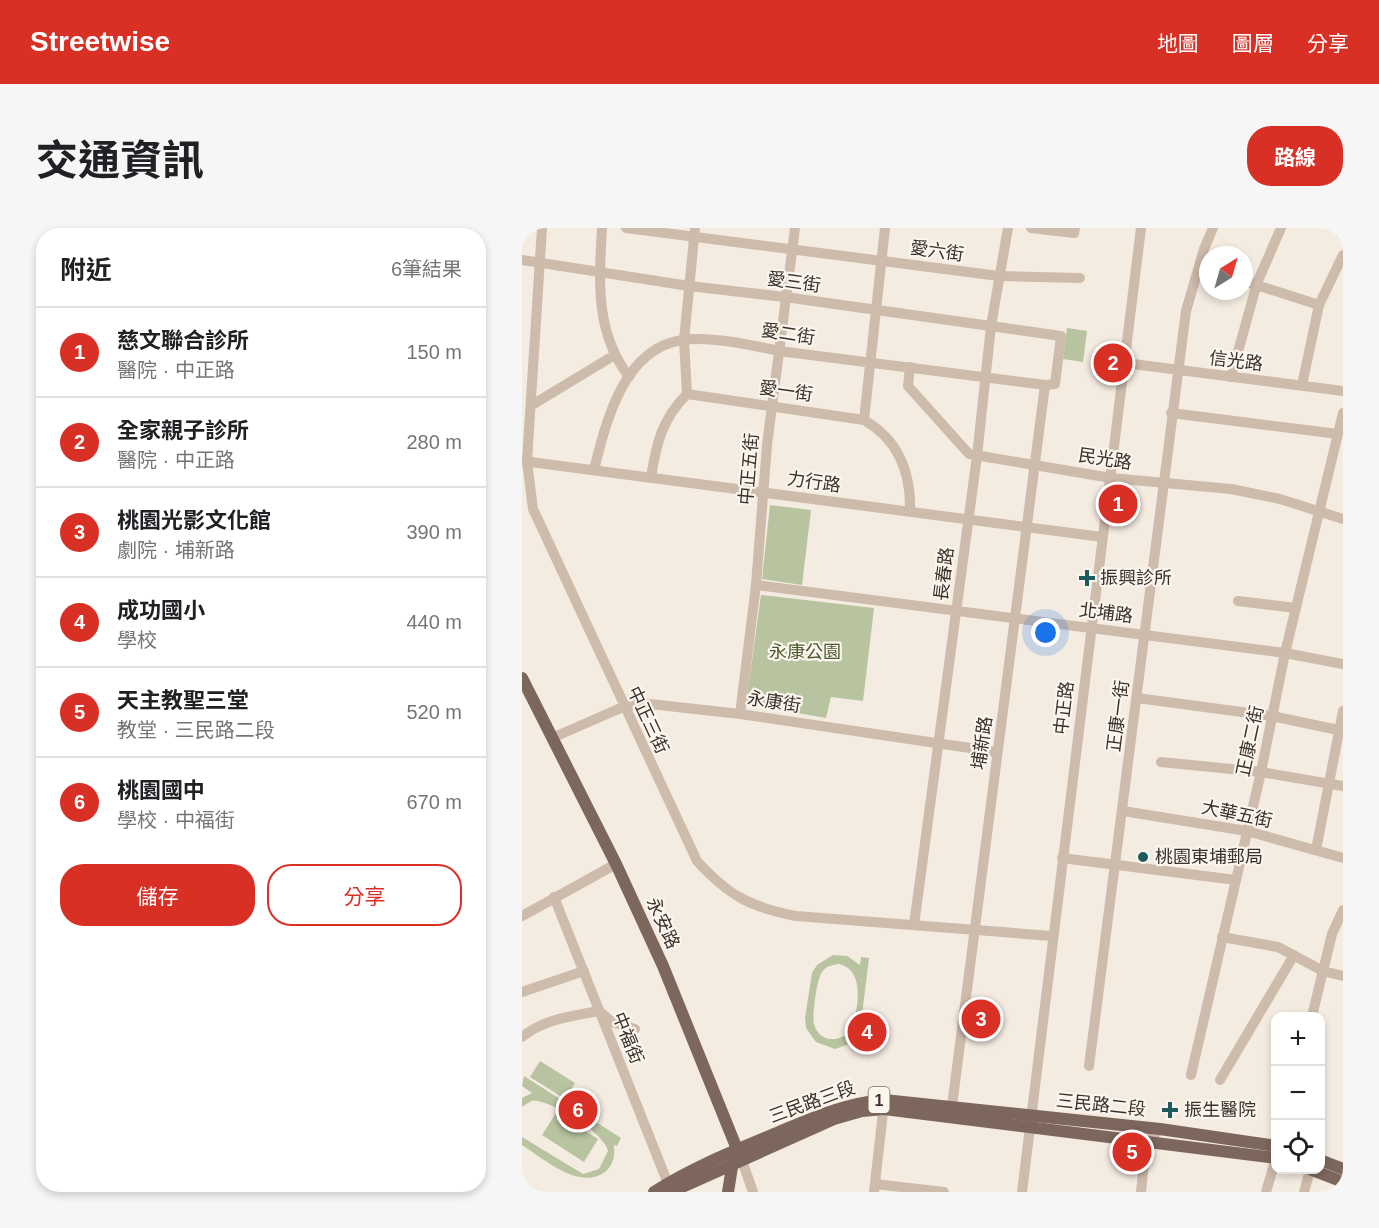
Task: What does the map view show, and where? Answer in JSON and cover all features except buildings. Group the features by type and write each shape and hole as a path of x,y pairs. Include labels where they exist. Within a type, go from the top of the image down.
{"main road":[{"name":"永安路","path":"522,678 616,864 663,966 737,1158"},
{"name":"三民路三段","path":"884,1104 1029,1121"},
{"name":"三民路三段","path":"654,1192 670,1189 845,1106 884,1104 952,1106 1029,1121"},
{"name":"三民路二段","path":"1029,1121 1160,1129 1271,1145"},
{"name":"三民路二段","path":"1029,1121 1146,1143 1271,1158"},
{"path":"728,1192 737,1158"},
{"path":"1325,1162 1343,1169"},
{"path":"1322,1174 1343,1182"}],"street":[{"name":"中正三街","path":"542,228 532,405 525,461 533,509 623,707 697,861 720,886 749,903 769,911 796,916 1052,936"},
{"path":"602,228 600,273 604,328 613,356 628,377"},
{"name":"愛六街","path":"626,228 694,232 791,248 999,276 1080,278"},
{"name":"中正五街","path":"740,714 756,585 772,406 795,228"},
{"path":"864,420 885,228"},
{"name":"長春路","path":"914,925 977,456 991,326 1008,228"},
{"path":"1031,228 1074,233 1075,228"},
{"name":"中正路","path":"1022,1192 1141,228"},
{"name":"正康一街","path":"1209,246 1213,228"},
{"path":"1231,377 1257,284 1281,228"},
{"path":"1337,228 1343,236"},
{"path":"651,478 661,429 671,410 687,394 684,340 694,232"},
{"path":"1302,385 1318,305 1343,255"},
{"name":"愛三街","path":"522,260 689,286 785,297 1061,336"},
{"name":"正康一街","path":"1089,1066 1117,865 1171,413 1186,311 1199,280"},
{"path":"1253,283 1318,305"},
{"name":"埔新路","path":"952,1106 983,882 1026,526 1050,385 1061,336"},
{"name":"愛二街","path":"594,470 612,407 628,377 661,346 684,340 752,345 779,351 1050,385"},
{"path":"532,405 567,387 613,356"},
{"name":"信光路","path":"1125,363 1343,391"},
{"path":"910,367 908,386 969,454 977,456"},
{"name":"愛一街","path":"687,394 864,420 880,428 893,443 902,459 911,491 910,511"},
{"path":"1171,413 1338,434"},
{"name":"正康二街","path":"1191,1075 1246,831 1262,772 1285,653 1321,513 1343,413"},
{"name":"民光路","path":"977,456 1111,478 1231,489 1280,499 1343,519"},
{"name":"力行路","path":"525,461 1102,537"},
{"path":"1332,467 1343,462"},
{"name":"北埔路","path":"756,585 1144,634 1285,653 1343,664"},
{"path":"1238,601 1296,608"},
{"path":"1137,698 1272,716 1338,730"},
{"name":"永康街","path":"552,738 623,707 641,703 740,714 997,752"},
{"path":"1316,850 1343,711"},
{"path":"1161,762 1262,772 1343,786"},
{"name":"大華五街","path":"1123,811 1246,831 1343,858"},
{"path":"1062,858 1236,880"},
{"path":"522,916 616,864"},
{"name":"中福街","path":"554,897 670,1189"},
{"path":"1313,1012 1332,934 1343,910"},
{"path":"1222,937 1278,947 1323,971 1343,976"},
{"path":"1220,1080 1294,955"},
{"path":"522,992 584,971"},
{"path":"522,1037 547,1023 599,1011 612,1022 635,1029"},
{"path":"884,1104 874,1188 944,1192"},
{"path":"1141,1192 1146,1143 1160,1129"},
{"name":"永安路","path":"737,1158 753,1192"},
{"path":"1266,1192 1271,1173"},
{"path":"1304,1192 1310,1174"}],"green space":[{"path":"1067,328 1087,331 1083,362 1063,359"},
{"path":"770,505 811,510 802,585 762,579"},
{"name":"永康公園","path":"761,595 874,608 863,701 831,697 826,718 746,704"},
{"path":"833,955 847,956 860,965 861,957 869,958 860,1031 852,1043 835,1049 816,1042 806,1028 805,1018 812,973 817,965","holes":["839,964 848,968 857,982 858,992 851,1030 836,1039 825,1038 820,1035 814,1024 818,981 825,968"]},
{"path":"540,1061 575,1083 565,1099 530,1077"},
{"path":"524,1076 621,1138 617,1146 614,1145 613,1159 606,1171 585,1178 574,1176 552,1165 522,1145 522,1137 583,1174 599,1169 608,1151 605,1144 587,1126 562,1111 550,1105 531,1101 522,1107 522,1098 532,1093 522,1086"},
{"path":"556,1113 598,1139 584,1162 542,1135"}],"place":[{"name":"全家親子診所","path":"1113,363"},
{"name":"慈文聯合診所","path":"1118,504"},
{"name":"振興診所","path":"1087,578"},
{"name":"桃園東埔郵局","path":"1143,857"},
{"name":"桃園光影文化館","path":"981,1019"},
{"name":"成功國小","path":"867,1032"},
{"name":"桃園國中","path":"578,1110"},
{"name":"振生醫院","path":"1170,1110"},
{"name":"天主教聖三堂","path":"1132,1152"}]}
